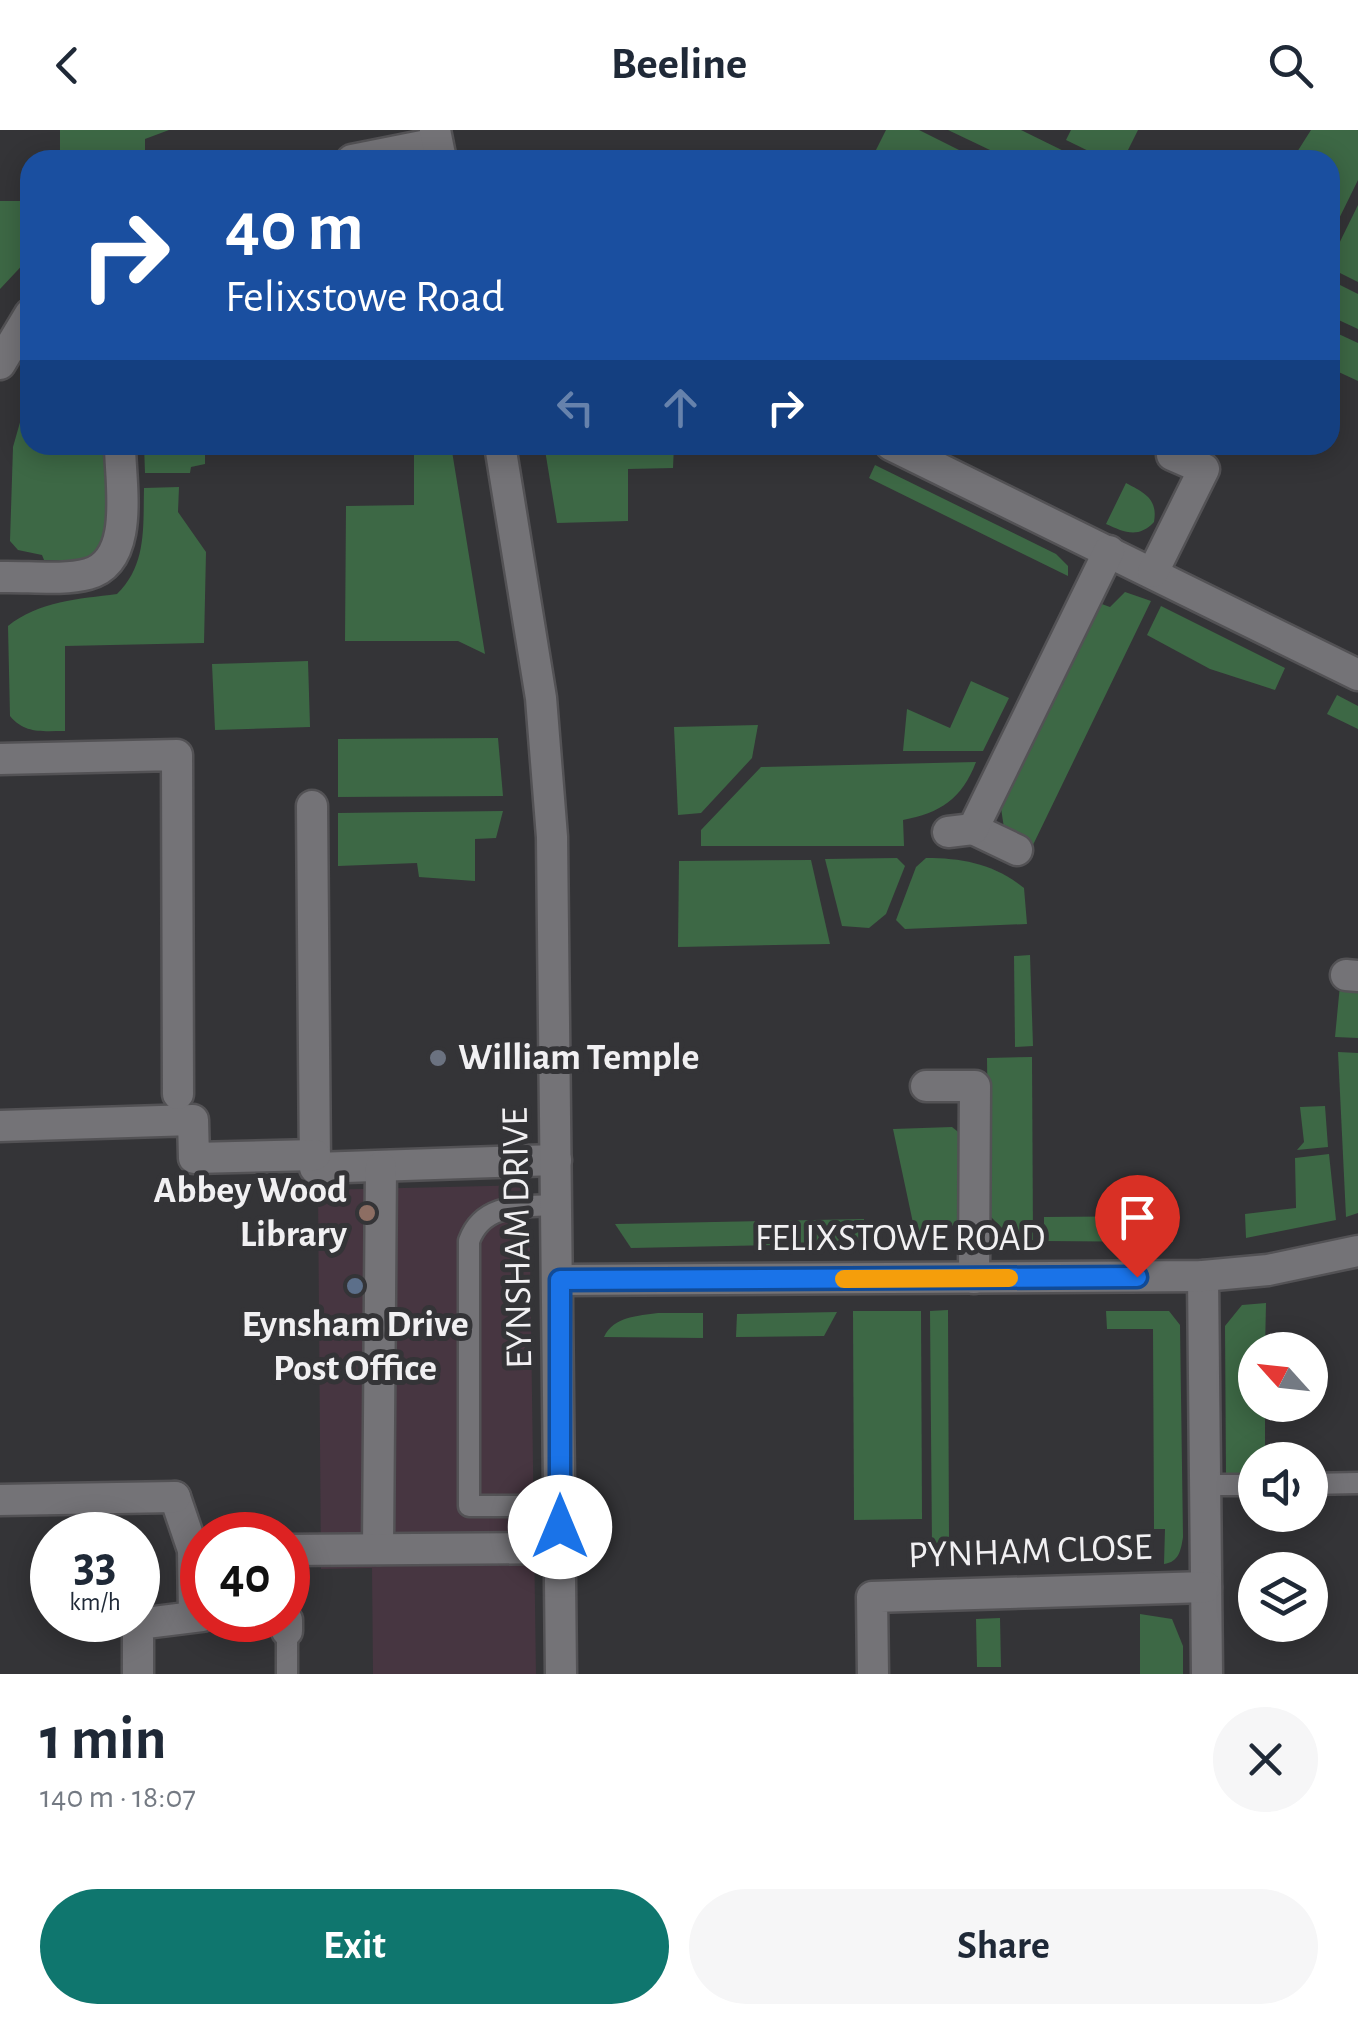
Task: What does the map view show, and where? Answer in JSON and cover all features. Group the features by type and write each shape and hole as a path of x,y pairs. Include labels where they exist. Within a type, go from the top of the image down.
{"street":[{"path":"406,150 438,144"},
{"path":"0,364 15,324"},
{"path":"0,577 89,574 110,560 120,540 120,455"},
{"name":"EYNSHAM DRIVE","path":"501,455 545,749 552,837 562,1674"},
{"path":"912,455 1358,676"},
{"path":"1153,572 1204,469 1172,455"},
{"path":"1017,850 960,831 1109,551"},
{"path":"0,759 176,755 178,1094"},
{"path":"312,806 315,1168 556,1160"},
{"path":"926,1086 975,1086 974,1278"},
{"path":"0,1126 193,1120 194,1158 315,1155"},
{"path":"378,1549 380,1166"},
{"name":"FELIXSTOWE ROAD","path":"560,1280 1203,1276 1268,1270 1358,1251"},
{"path":"1203,1276 1207,1674"},
{"path":"0,1500 175,1497 182,1512"},
{"path":"310,1550 560,1548"},
{"name":"PYNHAM CLOSE","path":"873,1674 872,1597 1206,1587"},
{"path":"138,1674 138,1624 180,1618"}],"lane":[{"path":"557,1205 502,1208 484,1218 469,1241 469,1506 560,1506"},
{"path":"1328,1484 1358,1483"},
{"path":"1205,1486 1238,1485"},
{"path":"287,1642 287,1674"}],"shaded area":[{"path":"529,1185 536,1674 373,1674 372,1568 321,1569 318,1190"}],"green space":[{"path":"60,130 169,130 145,139 145,150 60,150"},
{"path":"886,130 919,130 959,150 876,150"},
{"path":"948,130 1021,130 1062,150 990,150"},
{"path":"1071,130 1138,130 1128,150 1086,150 1066,140"},
{"path":"1311,130 1358,130 1358,180 1340,217 1340,150 1298,150"},
{"path":"0,201 20,201 20,268 0,289"},
{"path":"1358,205 1358,282 1340,273 1340,242"},
{"path":"1340,285 1358,294 1358,329 1340,321"},
{"path":"1340,335 1358,343 1358,381 1340,373"},
{"path":"20,422 20,455 106,455 107,523 99,549 91,557 44,560 42,555 18,550 10,541 13,447"},
{"path":"144,455 205,455 205,464 191,467 190,473 145,473"},
{"path":"414,455 453,455 485,654 458,641 345,641 346,506 414,505"},
{"path":"546,455 674,455 673,468 628,469 628,521 557,523"},
{"path":"875,465 1056,554 1068,566 1068,576 869,478"},
{"path":"1126,483 1144,494 1154,508 1154,522 1142,531 1125,531 1106,524"},
{"path":"179,487 178,512 206,552 204,643 65,646 65,731 22,726 10,716 8,626 46,606 117,594 134,571 138,558 144,488"},
{"path":"1125,592 1151,601 1032,847 1005,835 1001,808 1099,603 1110,607"},
{"path":"1161,606 1285,668 1275,690 1210,669 1147,635"},
{"path":"308,661 310,727 215,730 212,664"},
{"path":"971,681 1009,698 983,751 903,751 907,709 950,728"},
{"path":"1337,695 1358,706 1358,729 1327,714"},
{"path":"758,725 752,758 701,813 678,815 674,727"},
{"path":"498,738 503,796 338,797 338,739"},
{"path":"976,762 957,795 939,808 903,820 904,846 701,846 701,830 761,767"},
{"path":"503,811 496,838 475,839 475,881 419,877 417,863 338,866 338,813"},
{"path":"897,858 905,866 886,914 869,928 842,926 825,859"},
{"path":"926,858 978,864 1013,880 1024,888 1027,924 905,929 896,920 916,867"},
{"path":"811,860 830,944 678,947 679,861"},
{"path":"1030,955 1033,1046 1015,1047 1014,956"},
{"path":"1340,985 1358,989 1358,1038 1335,1037"},
{"path":"1338,1052 1358,1053 1358,1213 1346,1217"},
{"path":"1032,1057 1033,1240 1013,1239 989,1215 987,1058"},
{"path":"1325,1106 1328,1147 1297,1150 1304,1142 1300,1107"},
{"path":"952,1127 962,1135 960,1222 937,1239 925,1240 916,1237 893,1129"},
{"path":"1329,1154 1336,1220 1246,1238 1245,1214 1296,1208 1295,1158"},
{"path":"1172,1216 1173,1242 1044,1241 1044,1217"},
{"path":"864,1219 864,1243 631,1248 615,1224"},
{"path":"1266,1303 1265,1332 1238,1332 1238,1422 1265,1422 1265,1442 1238,1442 1238,1475 1226,1475 1225,1326 1242,1305"},
{"path":"948,1310 949,1538 941,1539 942,1564 932,1547 930,1311"},
{"path":"853,1311 921,1311 922,1519 854,1520"},
{"path":"1106,1311 1169,1311 1180,1325 1183,1537 1178,1555 1169,1563 1164,1564 1165,1529 1154,1529 1153,1329 1107,1329"},
{"path":"837,1312 824,1336 736,1337 737,1314"},
{"path":"658,1313 703,1313 703,1338 604,1337 620,1321"},
{"path":"1140,1614 1172,1619 1183,1646 1183,1674 1140,1674"},
{"path":"1000,1618 1001,1667 977,1667 976,1619"}],"slow traffic":[{"path":"844,1279 1009,1278"}],"place":[{"name":"William Temple","path":"438,1058"},
{"name":"Abbey Wood Library","path":"367,1213"},
{"name":"Eynsham Drive Post Office","path":"355,1286"}],"route":[{"path":"560,1527 560,1280 1137,1277"}]}
